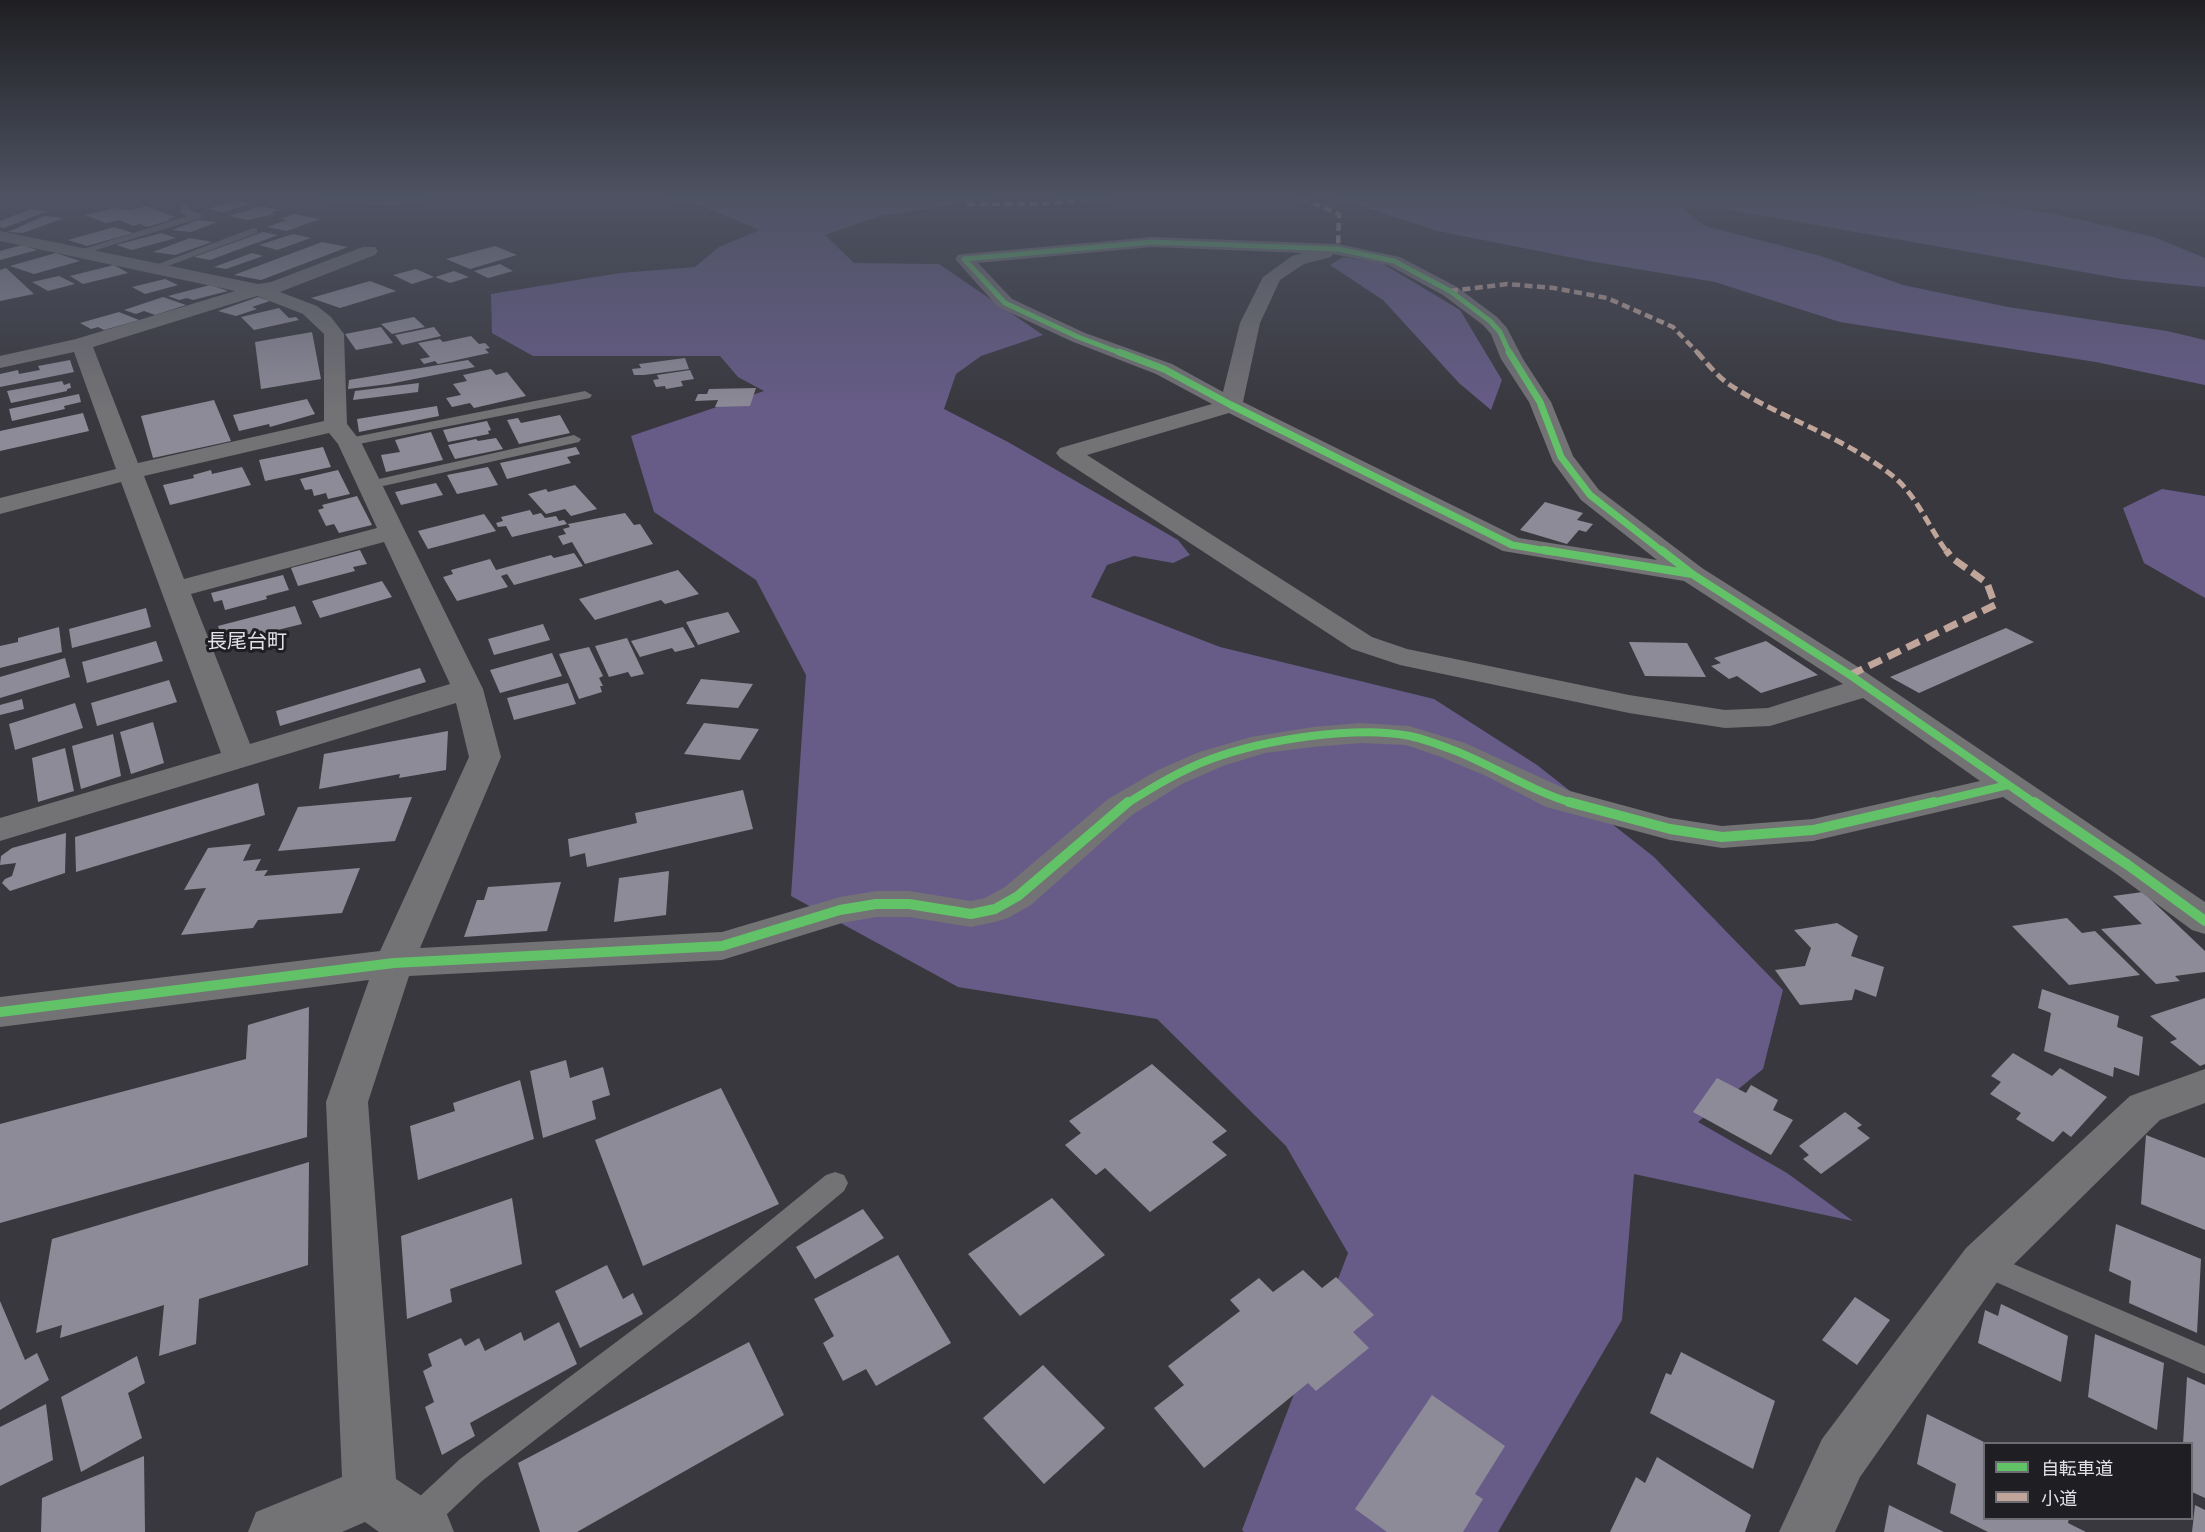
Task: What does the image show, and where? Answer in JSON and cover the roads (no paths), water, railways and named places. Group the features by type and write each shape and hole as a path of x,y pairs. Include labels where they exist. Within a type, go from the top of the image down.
{"street":[{"path":"160,269 258,290 310,310 324,321 334,334 342,433 370,485 468,689 484,757 394,963 347,1102 370,1493"},
{"path":"0,362 81,344 258,290 275,287 321,269"},
{"path":"974,269 1005,303 1078,338 1164,369 1231,405 1512,545 1692,574"},
{"path":"1231,405 1250,323 1272,277 1283,269"},
{"path":"1411,269 1450,291 1490,321 1500,332 1512,359 1540,402 1561,457 1590,495 1692,574 1867,687 2128,865 2205,921"},
{"path":"81,344 239,758"},
{"path":"1231,405 1068,453 1362,644 1400,656 1629,704 1725,719 1770,717 1867,687"},
{"path":"0,506 167,463 342,433"},
{"path":"175,590 393,532"},
{"path":"0,830 468,689"},
{"path":"0,1012 394,963 722,946 840,910 876,904 909,904 971,914 995,909 1018,896 1120,807 1170,777 1211,759 1262,744 1313,737 1362,733 1409,736 1453,750 1498,769 1558,799 1670,829 1722,837 1814,830 2008,785"},
{"path":"1807,1532 1841,1458 1983,1263 2145,1108 2205,1086"},
{"path":"370,1493 420,1528"},
{"path":"276,1532 370,1493"}],"lane":[{"path":"342,433 585,395"},
{"path":"370,485 574,439"},
{"path":"420,1528 471,1470 686,1307 835,1183"},
{"path":"1983,1263 2205,1360"}],"district":[{"name":"長尾台町","path":"247,642"}]}
